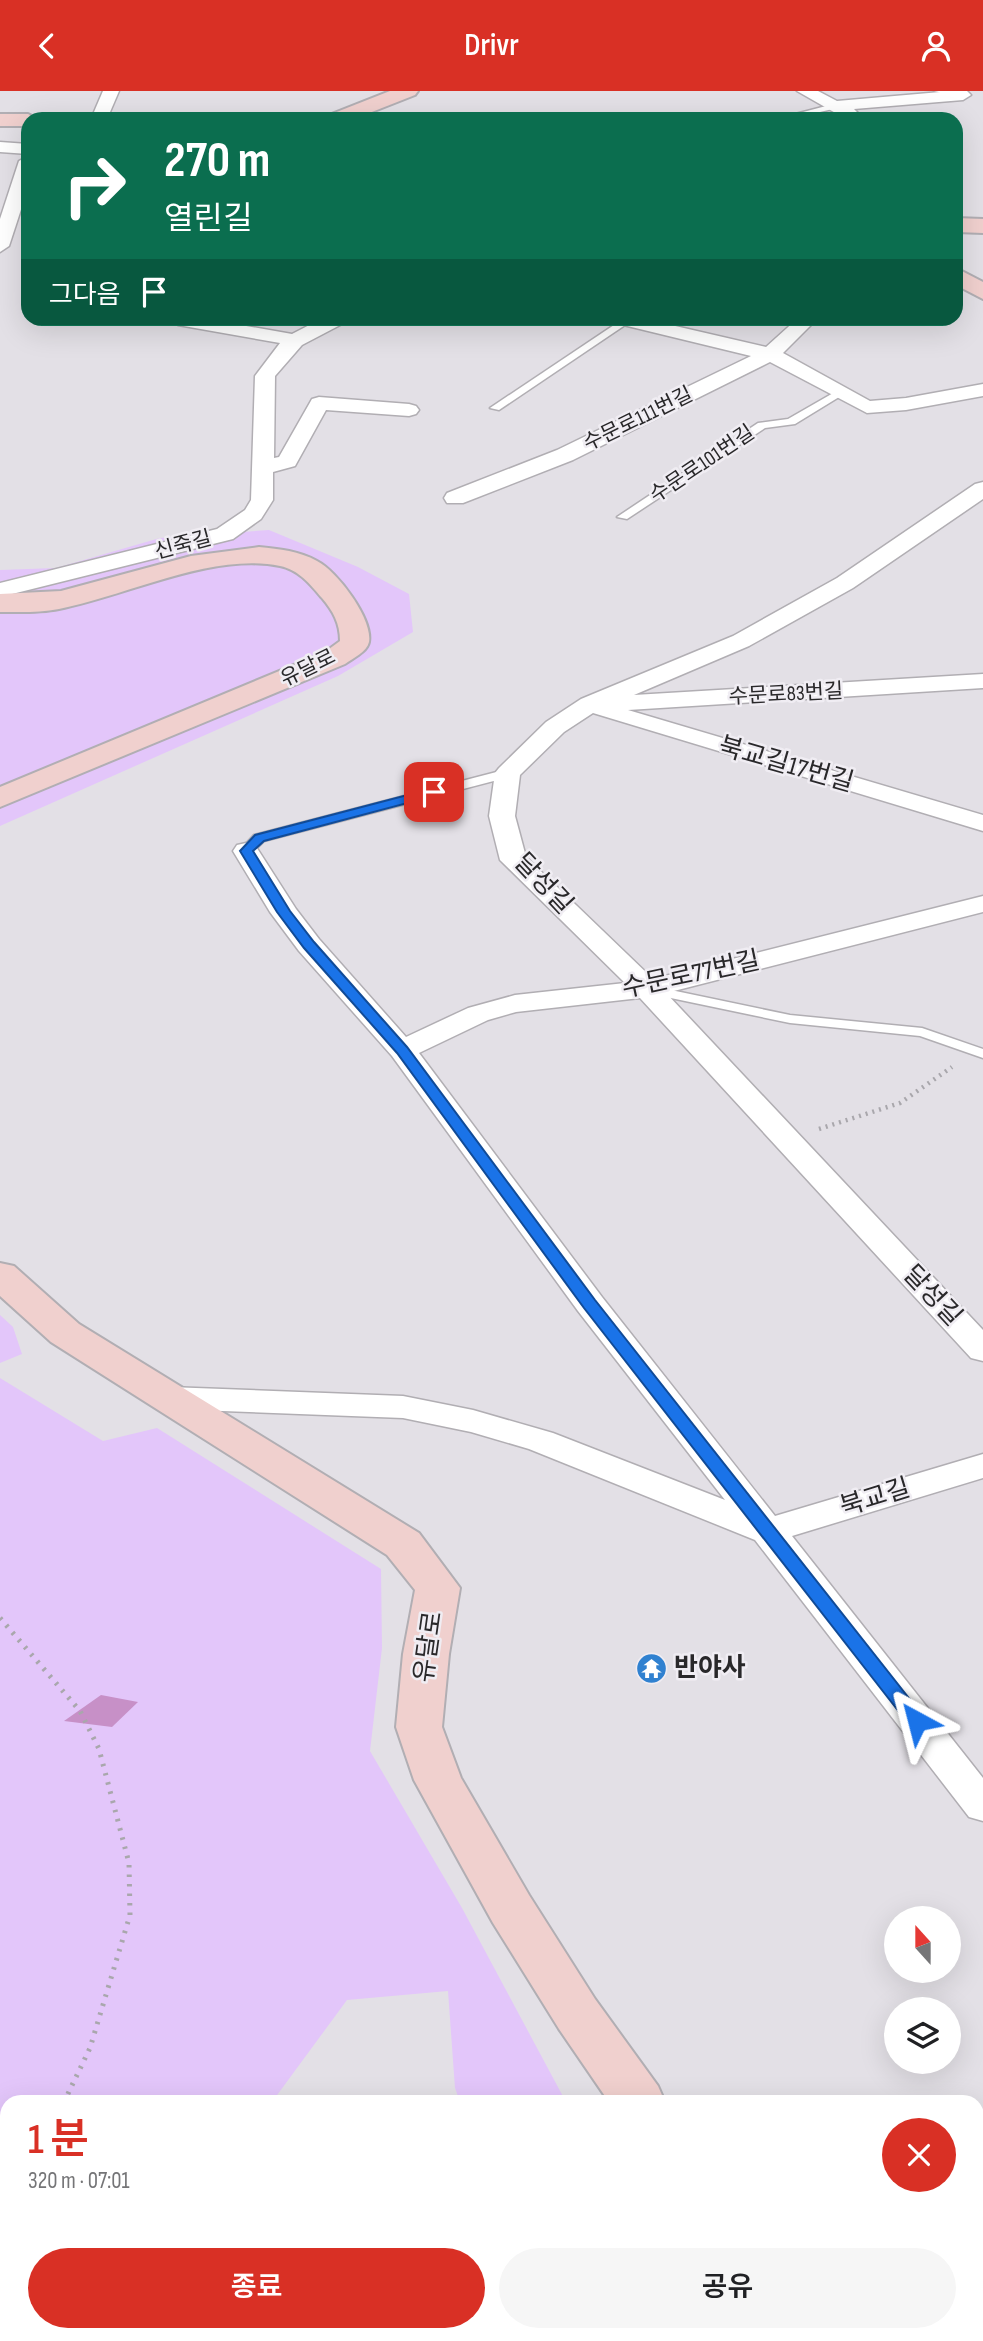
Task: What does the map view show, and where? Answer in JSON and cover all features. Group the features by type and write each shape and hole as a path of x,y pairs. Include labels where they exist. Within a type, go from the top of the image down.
{"street":[{"path":"102,112 111,91"},
{"path":"354,112 408,91"},
{"path":"806,91 846,112"},
{"path":"834,106 965,96"},
{"path":"0,120 21,120"},
{"path":"0,147 21,148"},
{"path":"0,246 21,177"},
{"path":"963,225 983,226"},
{"path":"963,279 983,292"},
{"path":"217,326 294,340"},
{"name":"신죽길","path":"0,590 225,534 253,514 262,500 265,376 273,362 294,340 323,326"},
{"path":"650,326 770,354 867,407 906,404 983,390"},
{"name":"수문로111번길","path":"455,498 565,455 770,354 800,326"},
{"path":"263,468 288,460 319,403 409,410"},
{"path":"508,773 555,727 590,704 752,635 845,583 983,489"},
{"name":"유달로","path":"0,603 26,604 67,598 162,570 212,560 258,556 291,560 309,568 348,608 355,631 354,644 335,658 0,798"},
{"name":"수문로83번길","path":"590,704 983,681"},
{"name":"북교길17번길","path":"590,704 634,720 983,823"},
{"name":"달성길","path":"508,773 502,816 513,860 647,989 983,1350"},
{"path":"246,851 284,912 309,945 402,1050 590,1304 983,1806"},
{"name":"수문로77번길","path":"402,1050 478,1014 514,1004 647,989 983,904"},
{"name":"유달로","path":"0,1275 65,1333 403,1544 438,1588 426,1654 419,1727 438,1780 511,1909 577,2014 634,2095"},
{"path":"169,1398 403,1407 473,1420 541,1441 767,1531"},
{"name":"북교길","path":"767,1531 983,1466"}],"lane":[{"path":"938,91 965,96"},
{"path":"809,112 834,106"},
{"path":"495,408 615,326"},
{"name":"수문로101번길","path":"623,517 762,425 790,422 839,394"},
{"path":"246,851 260,838 508,773"},
{"path":"647,989 790,1019 922,1032 983,1055"}],"path":[{"path":"786,1138 900,1103 953,1067"},
{"path":"0,1618 80,1711 99,1749 130,1863 130,1915 90,2048 67,2095"}],"shaded area":[{"path":"269,530 358,567 409,594 413,632 338,676 0,826 0,570 56,568 160,538"},
{"path":"0,1315 13,1327 22,1354 0,1363"},
{"path":"0,1378 103,1441 157,1428 381,1569 382,1648 370,1751 462,1908 562,2095 458,2095 448,1991 347,2000 277,2095 0,2095"}],"building":[{"path":"101,1695 138,1702 112,1727 64,1721"}],"place":[{"name":"반야사","path":"651,1668"}],"route":[{"path":"434,792 260,838 246,851 284,912 309,945 402,1050 590,1304 917,1721"}]}
